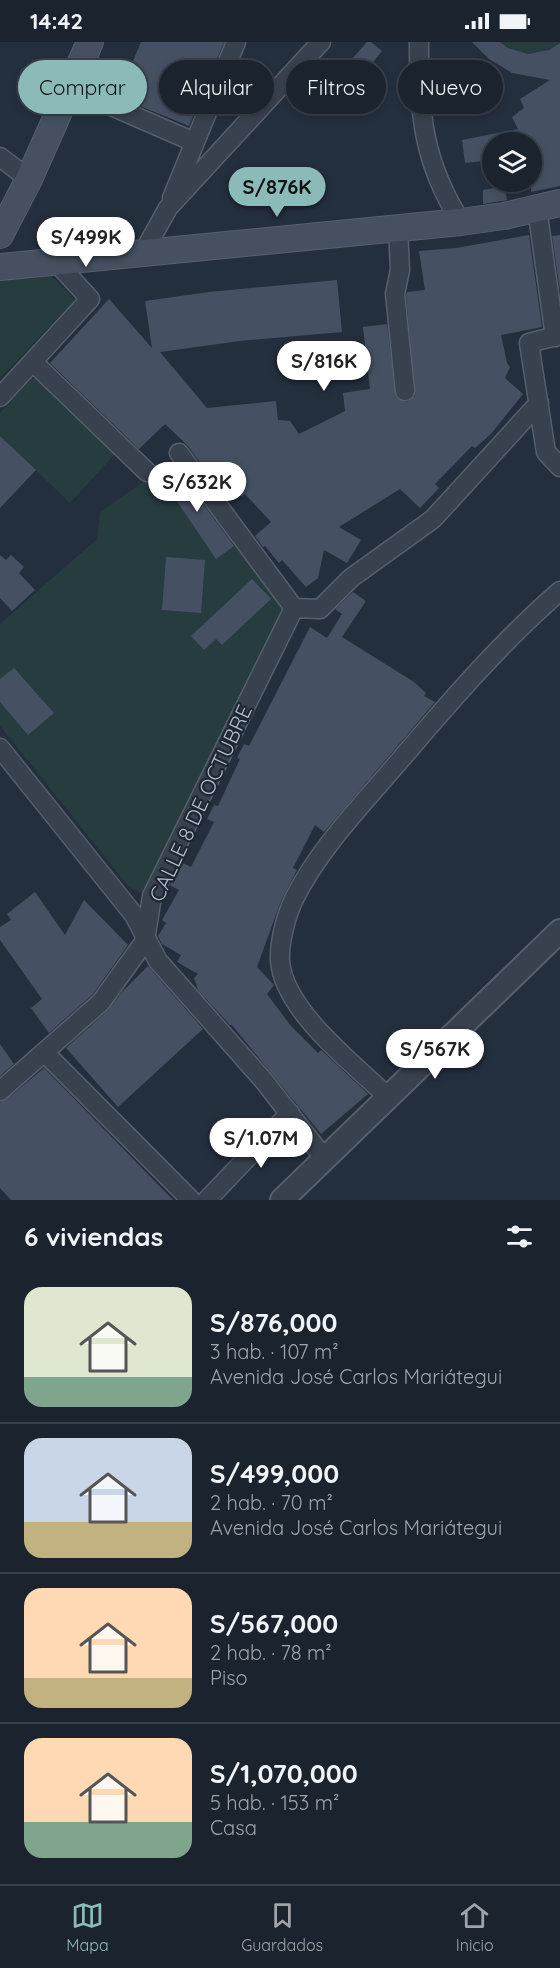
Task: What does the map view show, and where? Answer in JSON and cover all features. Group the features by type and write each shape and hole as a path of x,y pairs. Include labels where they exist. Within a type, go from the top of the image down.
{"main road":[{"path":"82,60 90,42"},
{"path":"0,235 29,179 58,114"},
{"path":"0,267 461,222 549,206"}],"street":[{"path":"143,253 168,208 236,42"},
{"path":"168,208 321,42"},
{"path":"419,42 419,101 424,137 443,195 461,222"},
{"path":"130,114 194,142"},
{"path":"0,158 29,179"},
{"path":"549,206 558,336 529,343 546,452 560,466"},
{"path":"398,229 400,270 395,294 405,391"},
{"path":"0,397 34,363 90,299 56,262"},
{"path":"34,363 147,472"},
{"path":"179,453 294,608 320,609 351,578 433,519 539,403"},
{"path":"388,1097 302,1011 287,986 280,961 284,931 294,900 339,830 445,708 560,591"},
{"name":"CALLE 8 DE OCTUBRE","path":"0,1091 101,1002 145,940 152,896 294,608"},
{"path":"0,748 134,915 145,940 158,961 290,1113 324,1158"},
{"path":"282,1200 560,931"},
{"path":"44,1052 191,1200"},
{"path":"207,1200 290,1113"}],"green space":[{"path":"500,42 560,42 546,51 530,53 515,50"},
{"path":"49,274 75,300 0,378 0,279"},
{"path":"31,379 41,379 116,453 70,503 0,436 0,413"},
{"path":"175,460 283,610 142,893 129,887 0,726 0,624 97,539 100,512"}],"building":[{"path":"141,42 224,42 216,60 159,60 159,114 147,109 147,60 133,60"},
{"path":"367,42 371,42 382,51 375,60 353,58"},
{"path":"472,42 500,42 508,48 528,54 549,50 560,43 560,186 542,190 542,132 503,132 518,129 512,117 524,108 520,99 550,80 512,73 503,68 503,60 489,59"},
{"path":"160,114 194,114 189,126"},
{"path":"482,136 482,161 465,163 462,140"},
{"path":"483,192 505,192 507,200 483,204"},
{"path":"529,235 542,327 501,335 507,363 510,367 505,378 523,394 491,434 475,448 472,446 435,484 439,488 420,508 400,489 339,527 361,540 347,563 324,550 318,578 306,587 282,560 279,563 265,546 263,547 255,536 271,522 245,494 242,497 236,487 229,492 213,480 188,446 165,424 139,449 50,363 109,299 152,348 145,301 209,292 337,280 342,332 240,341 160,352 207,408 276,401 278,420 290,421 299,434 345,411 343,393 370,389 363,327 387,324 396,397 406,402 415,396 406,295 407,292 425,290 419,251 456,248"},
{"path":"560,235 560,291 552,236"},
{"path":"0,436 36,470 0,508"},
{"path":"174,465 234,546 216,559 159,475"},
{"path":"0,555 6,560 11,555 24,567 19,573 35,590 12,611 0,598"},
{"path":"166,557 205,560 201,613 162,610"},
{"path":"252,579 271,599 222,645 216,639 204,650 191,636"},
{"path":"353,592 366,601 342,637 414,682 426,693 424,696 435,702 324,832 315,825 293,868 297,870 281,901 257,967 274,985 267,994 291,1026 318,1053 321,1050 368,1094 321,1134 232,1025 198,990 194,978 198,974 177,962 181,955 162,944 158,936 166,923 162,920 179,890 170,885 181,862 191,867 214,822 207,819 214,805 218,806 240,759 237,758 244,744 249,746 310,627 327,638 342,614 335,609"},
{"path":"14,668 54,713 28,735 0,702 0,679"},
{"path":"35,892 65,935 84,900 128,945 93,994 49,1033 31,1008 42,999 0,940 0,927 11,920 7,914"},
{"path":"148,966 203,1029 118,1107 66,1048 108,1010"},
{"path":"0,1044 14,1064 0,1076"},
{"path":"44,1068 173,1200 11,1200 0,1188 0,1102 7,1099"}]}
